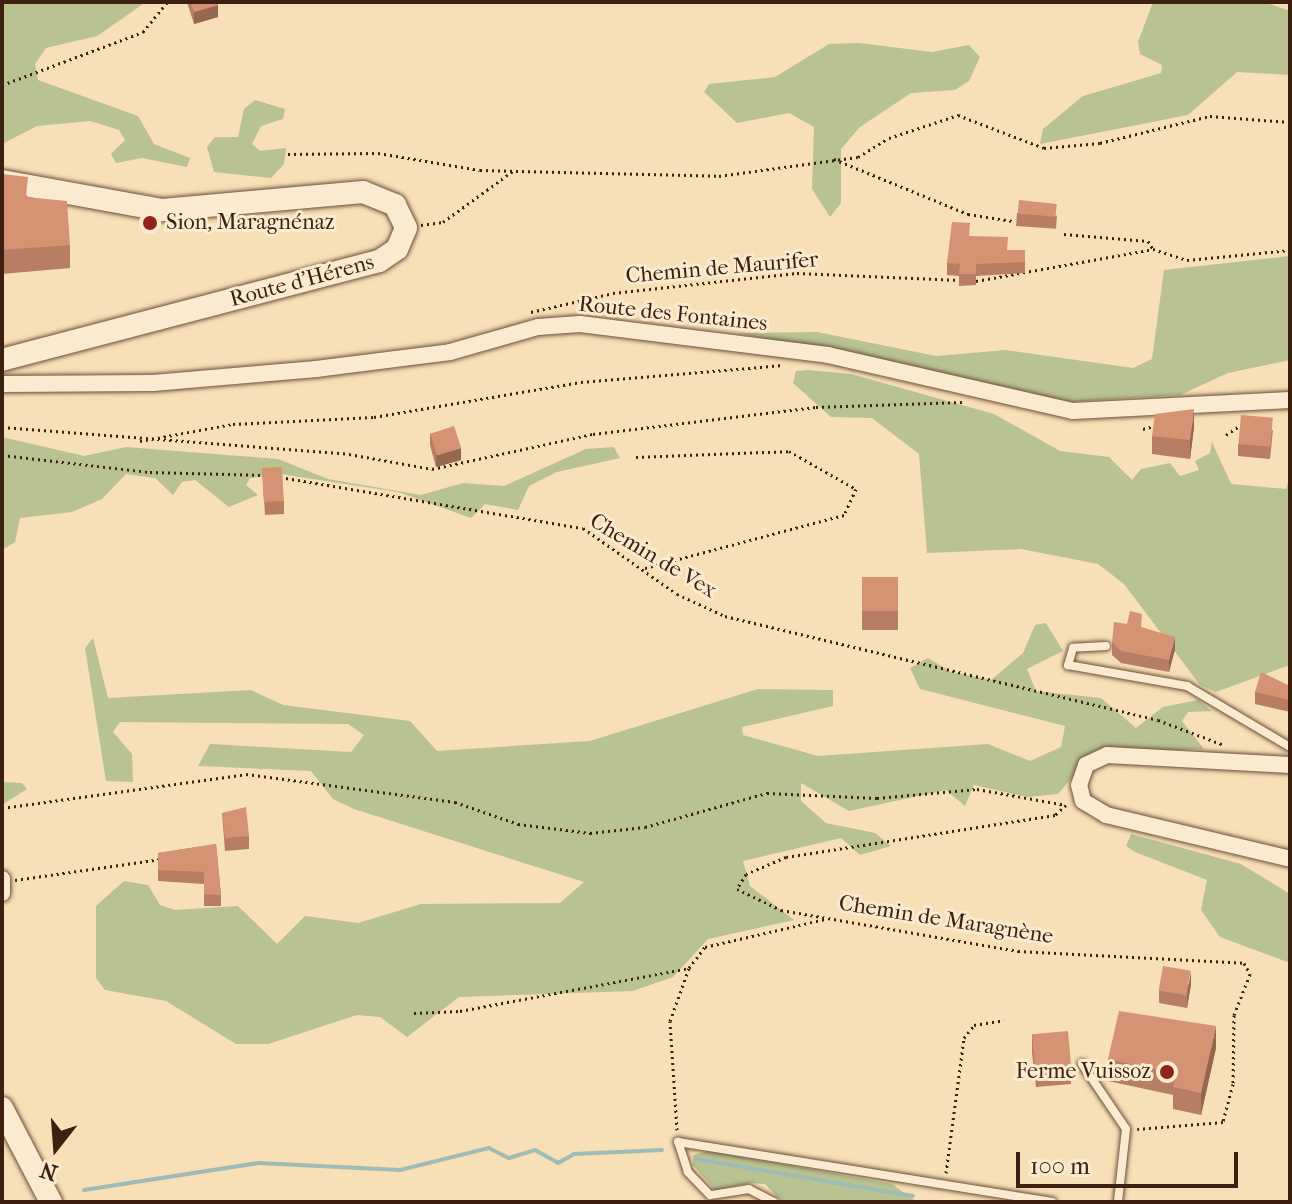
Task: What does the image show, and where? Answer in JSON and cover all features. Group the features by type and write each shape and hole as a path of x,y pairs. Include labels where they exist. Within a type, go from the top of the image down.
{"main road":[{"path":"2,181 162,210 363,192 395,205 406,228"},
{"name":"Route d'Hérens","path":"2,360 379,261 397,249 406,228"},
{"path":"2,1108 51,1202"}],"street":[{"name":"Route des Fontaines","path":"2,384 153,383 330,367 450,352 538,327 580,324 813,352 1073,411 1290,400"},
{"path":"1290,765 1101,756 1081,773 1083,801 1106,815 1290,859"}],"lane":[{"path":"1106,646 1073,648 1068,665 1187,686 1290,747"},
{"path":"1082,1064 1126,1129 1118,1202"},
{"path":"774,1202 749,1189 710,1195 688,1172 678,1142 1052,1202"}],"path":[{"path":"2,85 143,32 167,2"},
{"path":"288,154 378,153 514,171 719,176 830,158 858,157 889,138 958,115 1044,148 1100,143 1210,116 1290,122"},
{"path":"830,158 968,214 1012,221"},
{"path":"406,228 443,222 514,171"},
{"path":"1064,234 1148,241 1153,249"},
{"path":"976,281 997,283 1153,249 1187,260 1290,250"},
{"name":"Chemin de Maurifer","path":"522,315 613,293 797,273 960,280"},
{"path":"132,442 233,424 374,417 581,382 786,364"},
{"path":"2,427 132,442 349,454 432,469 593,434 998,394"},
{"path":"1226,435 1246,421"},
{"path":"636,457 789,451 856,489 844,515 645,568"},
{"name":"Chemin de Vex","path":"2,455 150,472 263,474 429,507 514,515 583,528 725,616 1158,720 1226,746"},
{"path":"2,808 246,774 455,802 518,824 590,833 645,827 780,792 877,798 977,789 1066,805 1083,801"},
{"name":"Chemin de Maragnène","path":"1066,805 1055,815 786,857 738,885 744,898 825,919 1107,962 1244,963 1250,974 1234,1015 1233,1084 1223,1122 1126,1129"},
{"path":"3,885 173,855"},
{"path":"678,1142 670,1021 689,968 705,947 825,919"},
{"path":"414,1013 460,1011 689,968"},
{"path":"945,1185 964,1038 974,1025 1004,1020"}],"green space":[{"path":"2,2 146,2 97,36 46,48 35,64 38,80 138,116 154,144 190,158 187,167 142,158 116,163 111,154 125,140 119,130 90,121 37,126 2,144"},
{"path":"1153,2 1264,2 1290,11 1290,75 1237,72 1188,115 1040,144 1043,129 1083,96 1161,73 1162,65 1140,54 1138,42"},
{"path":"859,43 932,52 969,45 980,57 969,81 955,90 911,93 860,127 841,149 841,203 830,217 812,189 814,127 789,113 737,123 704,92 709,84 775,77 829,44"},
{"path":"255,100 285,109 283,119 261,126 252,144 260,151 286,148 284,164 271,178 214,172 207,147 215,137 238,137 244,109"},
{"path":"1290,256 1290,360 1228,373 1180,395 1066,402 737,333 817,332 936,356 1006,350 1133,368 1152,359 1164,270"},
{"path":"796,371 851,374 994,414 1060,451 1109,457 1132,480 1141,469 1170,463 1180,476 1199,470 1195,461 1210,453 1212,442 1231,484 1286,489 1290,476 1290,665 1216,692 1200,685 1124,584 1098,564 1021,549 927,553 919,454 872,418 831,417 793,383"},
{"path":"2,437 84,456 126,447 278,459 328,479 421,495 463,483 504,486 586,449 614,447 620,458 557,472 529,486 518,510 485,504 471,518 398,492 280,474 250,478 246,485 258,495 229,507 195,480 182,482 173,495 155,478 126,474 102,499 72,512 20,518 15,542 2,550"},
{"path":"1046,623 1063,651 1027,669 1036,691 1101,698 1136,728 1163,707 1198,700 1212,711 1188,712 1182,721 1204,749 1093,753 1058,794 1027,797 974,785 965,806 946,790 849,811 801,783 801,801 826,823 875,833 891,846 860,855 841,838 743,861 750,886 794,920 708,939 673,977 633,991 459,997 407,1037 380,1017 357,1015 268,1044 236,1044 166,1001 105,990 96,978 96,906 124,881 148,885 160,905 175,910 238,906 277,944 305,916 358,923 421,904 560,903 584,882 354,809 333,799 311,771 198,766 210,744 351,752 364,735 348,724 120,722 113,732 132,754 133,782 106,781 85,648 93,638 108,698 251,690 283,705 410,721 437,751 590,741 758,689 833,690 833,706 742,727 743,735 818,756 988,744 1030,761 1061,747 1065,726 920,689 910,668 928,658 951,672 991,680 1023,653 1035,625"},
{"path":"2,782 22,783 27,789 2,805"},
{"path":"1131,834 1241,864 1290,894 1290,963 1220,937 1201,910 1207,880 1135,852 1126,846"},
{"path":"709,1151 892,1184 917,1202 782,1202 765,1184 750,1183 715,1190 693,1165 693,1155"}],"building":[{"path":"191,2 217,2 218,5 194,12"},
{"path":"2,174 28,177 26,197 67,201 70,245 2,250"},
{"path":"1019,200 1057,204 1055,217 1018,213"},
{"path":"952,222 970,223 969,236 1008,237 1007,250 1025,250 1025,262 976,264 976,274 959,274 960,264 947,263"},
{"path":"1194,409 1190,440 1152,436 1155,414"},
{"path":"1241,415 1273,418 1270,447 1238,444"},
{"path":"454,426 461,448 437,456 430,434"},
{"path":"282,467 284,501 264,502 262,468"},
{"path":"862,577 898,577 898,611 862,611"},
{"path":"1130,611 1142,614 1141,627 1175,637 1169,660 1121,651 1112,642 1114,622 1127,624"},
{"path":"1261,672 1290,686 1290,700 1255,692"},
{"path":"246,807 249,836 225,838 222,813"},
{"path":"216,844 221,895 204,894 204,872 158,870 158,853"},
{"path":"1163,966 1191,971 1186,995 1159,991"},
{"path":"1119,1011 1216,1026 1201,1093 1173,1087 1176,1074 1108,1059"},
{"path":"1068,1031 1071,1065 1035,1068 1032,1034"}],"waterway":[{"path":"84,1190 259,1163 400,1170 489,1148 509,1158 535,1150 558,1163 574,1154 662,1150"},
{"path":"696,1159 913,1196"},
{"path":"955,1202 983,1202"}],"place":[{"name":"Sion, Maragnénaz","path":"150,223"},
{"name":"Ferme Vuissoz","path":"1167,1072"}]}
